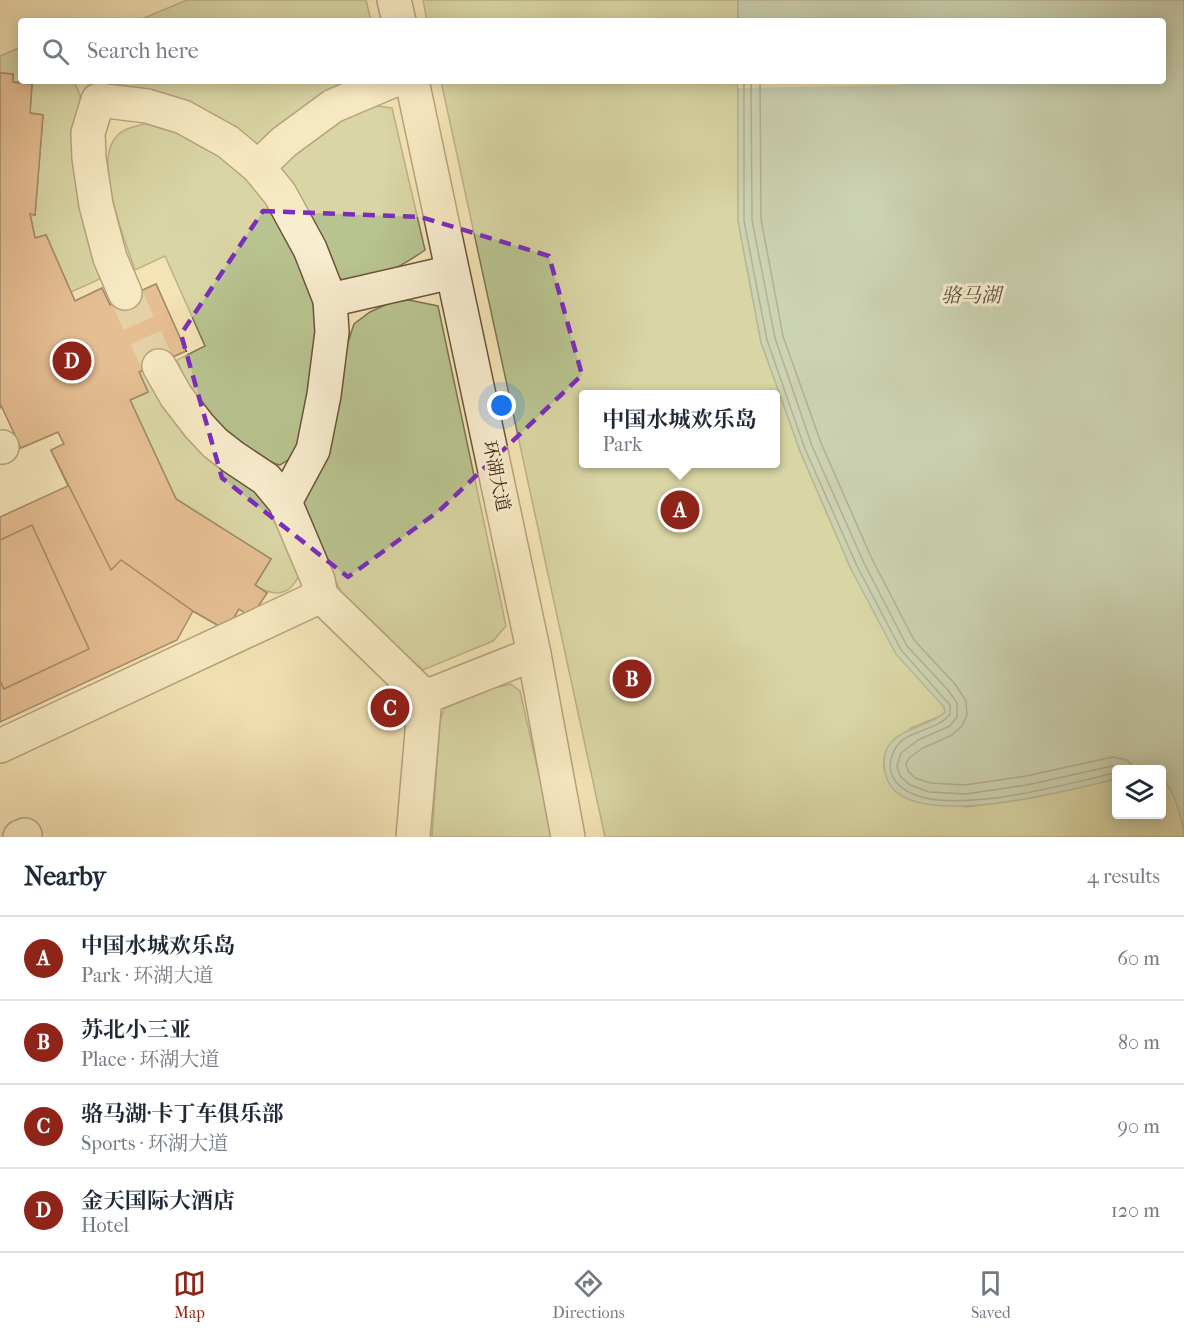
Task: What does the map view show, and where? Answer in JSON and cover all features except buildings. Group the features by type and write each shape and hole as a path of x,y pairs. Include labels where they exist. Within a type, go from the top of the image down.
{"street":[{"path":"394,0 398,18"},
{"path":"258,167 284,142 333,106 385,84"},
{"name":"环湖大道","path":"413,84 534,654 568,837"},
{"path":"125,293 110,258 96,205 89,158 88,134 98,100 147,106 183,117 228,142 258,167 280,194 321,273 330,300 333,332 324,395 313,450 285,502"},
{"path":"330,300 452,272"},
{"path":"159,366 176,396 199,426 233,457 266,479 285,502 318,580 321,596 425,697"},
{"path":"0,746 321,596"},
{"path":"425,697 534,654"},
{"path":"412,837 425,697"}],"highlighted area":[{"path":"263,211 421,217 549,256 582,375 439,511 348,577 222,478 181,334"}],"green space":[{"path":"187,0 366,0 370,18 144,18"},
{"path":"423,0 738,0 738,18 426,18"},
{"path":"18,48 18,84 75,84 80,95 102,278 0,324 0,56"},
{"path":"106,84 342,84 283,124 260,148 110,90"},
{"path":"442,84 738,84 738,221 761,342 778,390 579,390 579,468 780,468 780,395 800,451 851,569 944,707 945,712 941,716 911,728 884,758 884,769 889,783 966,807 1030,798 1112,780 1112,819 1166,819 1166,782 1170,787 1184,782 1184,837 605,837"},
{"path":"362,104 392,108 425,250 389,272 350,285 335,275 279,168 287,158"},
{"path":"147,123 170,126 230,162 263,193 318,298 315,366 295,456 280,465 259,456 235,439 213,420 192,392 177,360 205,346 165,256 135,270 118,221 109,181 108,163 110,147 117,136 127,129"},
{"path":"409,300 438,306 506,626 493,641 423,670 347,604 304,516 303,504 354,324 370,312 392,302"},
{"path":"146,369 264,494 300,573 286,591 269,592 255,585 271,559 176,499 130,400 148,392 139,372"},
{"path":"511,684 520,691 553,837 432,837 440,720 445,708 494,688"}],"water":[{"name":"骆马湖","path":"738,0 1184,0 1184,832 1179,810 1166,783 1166,765 1112,765 1112,780 1030,798 993,804 957,806 926,804 901,795 887,779 884,761 886,752 895,738 939,717 945,712 944,707 896,654 851,569 800,451 761,342 738,221 738,84 1166,84 1166,18 738,18"}],"pier":[{"path":"738,84 901,84 901,85 738,88"}],"tunnel":[{"path":"125,293 159,366"}],"place":[{"name":"金天国际大酒店","path":"72,361"},
{"name":"中国水城欢乐岛","path":"680,510"},
{"name":"苏北小三亚","path":"632,679"},
{"name":"骆马湖·卡丁车俱乐部","path":"390,708"}]}
